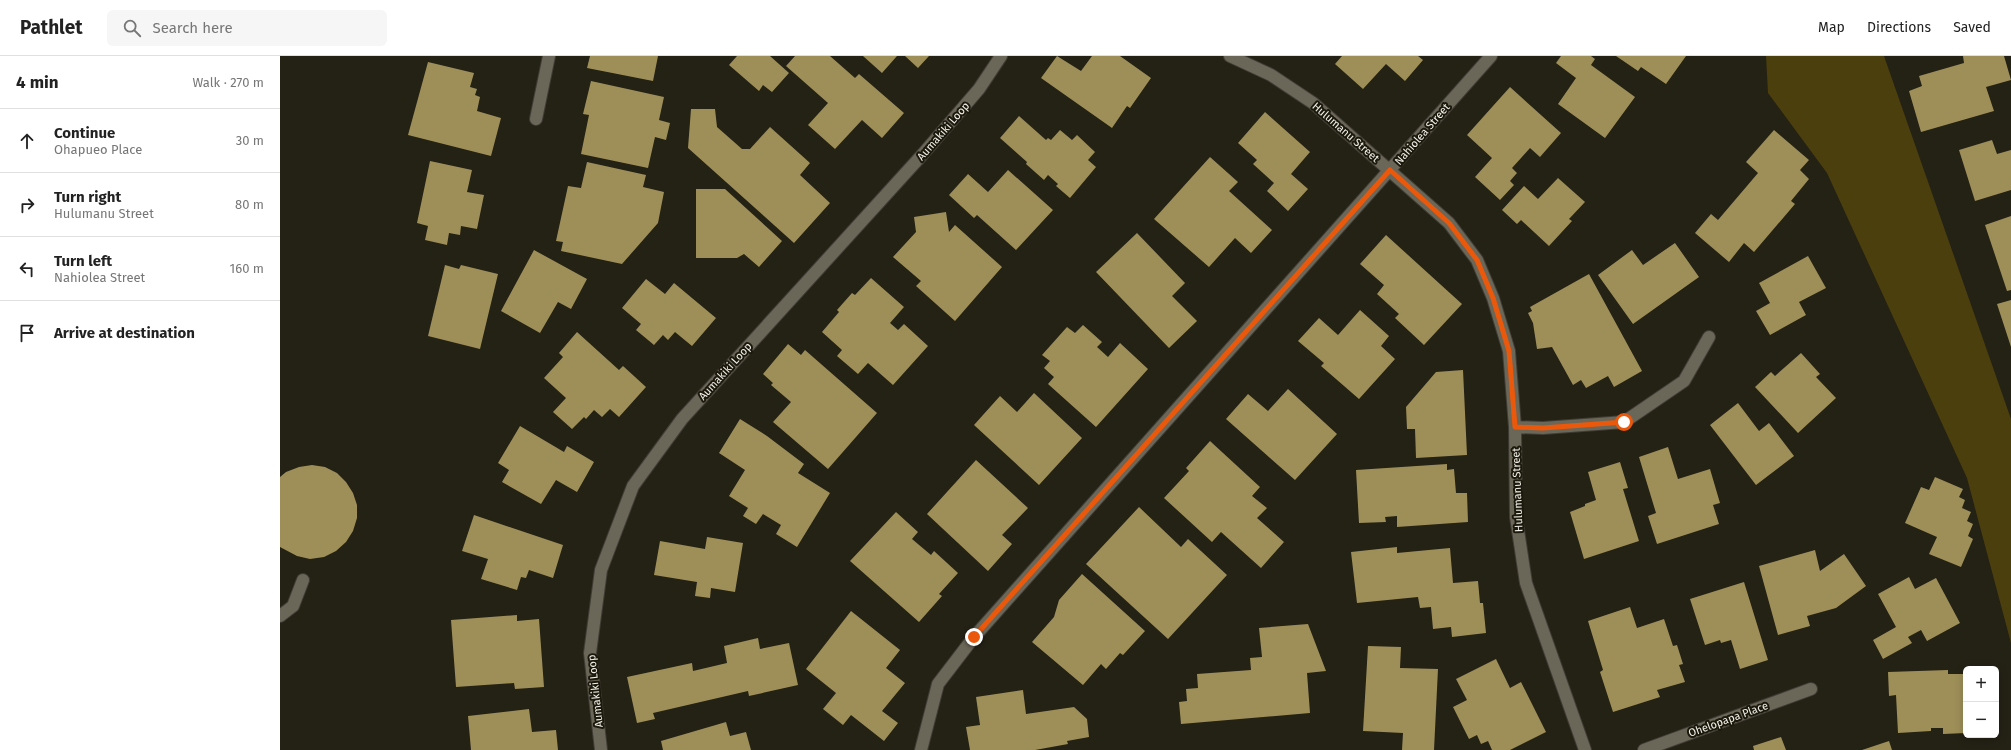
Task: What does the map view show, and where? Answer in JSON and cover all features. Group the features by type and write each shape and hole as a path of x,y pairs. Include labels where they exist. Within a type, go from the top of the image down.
{"street":[{"path":"536,119 549,56"},
{"name":"Aumakiki Loop","path":"601,750 590,653 601,570 633,486 682,419 922,155 980,89 1001,56"},
{"name":"Hulumanu Street","path":"1230,56 1271,75 1313,103 1449,223 1477,260 1493,298 1509,351 1515,427 1516,517 1526,582 1585,750"},
{"name":"Nahiolea Street","path":"921,750 938,684 974,637 1492,56"},
{"path":"1515,427 1543,428 1624,422 1684,381 1709,337"},
{"path":"280,616 293,606 303,580"},
{"name":"Ohelopapa Place","path":"1644,750 1812,689"}],"shaded area":[{"path":"1766,56 1884,56 2011,419 2011,643 1967,478 1827,173 1768,93"}],"building":[{"path":"590,56 658,56 653,81 587,68"},
{"path":"737,56 770,56 789,73 772,92 763,85 759,91 729,65"},
{"path":"795,56 830,56 855,78 859,74 904,113 882,138 862,120 835,149 808,125 828,103 786,66"},
{"path":"863,56 897,56 882,73"},
{"path":"905,56 929,56 918,68"},
{"path":"1057,56 1081,71 1092,56 1120,56 1151,78 1130,108 1127,106 1112,128 1041,78"},
{"path":"1342,56 1418,56 1423,60 1405,81 1386,64 1363,89 1335,64"},
{"path":"1561,56 1591,56 1595,59 1591,65 1635,97 1605,138 1558,104 1576,78 1556,63"},
{"path":"1616,56 1686,56 1666,84 1641,67 1638,71"},
{"path":"1963,56 2004,56 2011,80 1986,87 1994,111 1921,132 1909,91 1922,86 1919,76 1964,63"},
{"path":"428,62 474,73 470,87 477,89 475,95 480,97 477,111 501,118 491,156 408,135"},
{"path":"591,81 664,97 659,120 670,123 666,140 655,137 648,168 581,154 589,115 583,114"},
{"path":"1510,87 1561,133 1540,157 1530,148 1512,168 1517,173 1510,181 1514,185 1500,200 1475,177 1492,158 1467,135"},
{"path":"691,109 715,109 717,127 742,149 750,149 770,127 810,163 800,175 830,203 794,243 688,148"},
{"path":"1265,112 1310,152 1291,174 1308,189 1288,211 1267,191 1274,183 1253,164 1257,160 1238,143"},
{"path":"1019,116 1046,140 1048,138 1051,140 1060,130 1072,140 1077,135 1095,152 1088,160 1096,167 1070,198 1056,186 1058,184 1048,175 1044,180 1026,164 1027,162 1000,138"},
{"path":"1774,130 1809,160 1800,170 1809,179 1791,201 1795,204 1754,252 1744,243 1729,262 1695,233 1711,214 1718,220 1758,173 1746,162"},
{"path":"1992,140 1997,154 2011,150 2011,190 1975,201 1959,150"},
{"path":"1210,157 1238,182 1229,191 1272,230 1251,253 1235,238 1209,267 1154,219"},
{"path":"430,161 472,170 467,192 484,195 477,229 461,226 460,235 449,233 447,245 425,240 428,226 417,223"},
{"path":"587,162 646,175 643,187 664,192 658,223 622,264 561,251 563,242 556,241 568,186 581,188"},
{"path":"1008,170 1053,210 1016,250 977,215 974,218 949,195 968,174 988,192"},
{"path":"1558,178 1585,202 1569,219 1572,221 1549,246 1521,220 1517,224 1502,210 1524,186 1538,199"},
{"path":"696,189 725,189 782,241 759,267 744,254 737,258 696,258"},
{"path":"946,212 949,232 955,225 1002,267 955,321 916,286 921,281 893,257 916,232 914,217"},
{"path":"2011,216 2011,290 2007,291 1985,225"},
{"path":"1137,233 1185,283 1172,296 1197,321 1169,348 1096,272"},
{"path":"1386,235 1462,304 1424,345 1395,318 1399,314 1377,294 1384,285 1360,264"},
{"path":"1675,243 1699,277 1633,324 1598,275 1632,250 1643,265"},
{"path":"534,250 587,279 571,309 558,302 540,333 501,311"},
{"path":"1808,256 1826,288 1799,302 1806,315 1770,335 1756,311 1770,303 1759,283"},
{"path":"445,265 459,269 461,265 498,274 480,349 428,336"},
{"path":"1589,274 1642,371 1614,387 1608,376 1586,388 1581,380 1573,385 1552,347 1537,349 1533,323 1528,313 1532,311 1530,307"},
{"path":"871,278 904,307 890,323 898,330 904,324 928,346 893,385 868,363 858,374 837,356 842,350 822,332 839,312 837,310 852,293 855,295"},
{"path":"646,279 665,294 674,283 716,318 692,346 675,332 668,340 663,335 654,345 636,330 641,324 622,308"},
{"path":"2011,300 2011,347 1997,304"},
{"path":"1360,310 1389,336 1381,346 1395,359 1359,399 1321,366 1324,363 1298,341 1319,318 1338,335"},
{"path":"1083,325 1102,342 1097,347 1108,357 1120,343 1148,369 1096,427 1048,384 1054,377 1044,368 1050,361 1042,355 1067,327 1075,333"},
{"path":"577,332 619,370 623,366 646,387 619,417 610,409 602,417 594,410 586,419 584,417 572,429 553,412 566,398 544,378 563,357 559,353"},
{"path":"788,344 801,355 805,350 877,413 828,469 773,422 791,402 771,385 773,383 763,374"},
{"path":"1801,353 1820,374 1816,377 1836,398 1798,433 1755,387 1771,372 1775,376"},
{"path":"1463,370 1467,455 1416,458 1415,429 1407,429 1406,407 1436,372"},
{"path":"1288,389 1337,434 1295,480 1226,419 1248,394 1268,411"},
{"path":"1034,393 1082,438 1039,485 974,425 1000,396 1017,412"},
{"path":"1738,403 1759,431 1769,423 1794,456 1756,485 1710,425"},
{"path":"740,419 767,436 804,464 798,473 830,493 797,547 776,534 781,525 763,514 756,524 743,516 748,508 729,496 745,470 719,453"},
{"path":"520,426 564,452 567,446 594,462 577,492 556,480 541,504 502,482 509,470 498,463"},
{"path":"1210,441 1260,487 1252,496 1267,508 1257,518 1284,542 1261,568 1221,532 1212,542 1164,498 1189,471 1186,468"},
{"path":"1668,447 1678,479 1710,469 1720,503 1713,505 1719,524 1657,544 1648,516 1656,513 1639,457"},
{"path":"976,460 1028,508 1002,535 1012,544 988,571 927,514"},
{"path":"1620,462 1628,488 1623,489 1639,541 1584,559 1570,512 1596,500 1588,472"},
{"path":"1447,464 1447,470 1454,469 1456,493 1467,493 1468,522 1397,527 1397,516 1385,517 1386,522 1359,523 1356,470"},
{"path":"312,465 325,467 337,473 346,482 353,493 357,505 357,518 353,531 346,542 336,551 324,557 310,559 297,556 280,547 280,477 286,472 299,467"},
{"path":"1935,477 1963,489 1959,497 1965,500 1962,508 1971,512 1967,521 1973,524 1968,536 1973,539 1961,567 1929,554 1937,537 1905,523 1921,487 1929,490"},
{"path":"1139,507 1181,547 1188,539 1227,575 1168,639 1086,564"},
{"path":"896,512 918,532 912,539 931,555 934,551 958,573 939,594 942,596 919,622 850,561"},
{"path":"474,515 563,545 553,578 529,570 526,578 521,577 517,590 481,579 488,559 462,551"},
{"path":"707,537 743,543 735,592 711,588 710,598 695,596 697,582 654,575 660,541 705,549"},
{"path":"1397,547 1397,553 1450,548 1453,583 1478,581 1480,603 1483,603 1486,633 1452,637 1451,627 1433,629 1431,607 1420,608 1418,597 1357,603 1351,552"},
{"path":"1815,550 1820,571 1844,554 1866,586 1836,608 1807,616 1810,626 1778,635 1759,566"},
{"path":"1082,574 1145,631 1123,655 1120,653 1106,669 1101,664 1083,685 1032,642 1054,617 1059,600"},
{"path":"1909,577 1915,589 1936,578 1960,623 1927,641 1921,630 1908,637 1912,643 1883,659 1873,640 1896,627 1878,594"},
{"path":"1744,582 1768,660 1740,669 1731,640 1721,643 1720,640 1705,645 1690,599"},
{"path":"1630,607 1637,628 1664,619 1673,646 1677,645 1683,664 1679,665 1685,682 1657,690 1660,697 1613,712 1600,672 1603,670 1588,621"},
{"path":"851,611 900,650 886,668 905,683 882,711 898,723 884,741 851,715 843,725 823,709 836,693 806,669"},
{"path":"517,615 517,621 539,619 544,687 515,689 514,683 456,687 451,620"},
{"path":"1308,624 1326,671 1307,673 1310,713 1181,724 1179,702 1187,701 1186,689 1198,688 1197,674 1251,670 1250,658 1262,657 1259,628"},
{"path":"758,638 760,649 789,643 798,685 749,696 748,691 653,713 655,719 637,723 627,677 692,663 693,671 727,663 724,646"},
{"path":"1368,646 1401,647 1400,668 1438,669 1434,750 1402,750 1403,733 1363,731"},
{"path":"1496,659 1510,688 1521,682 1546,732 1510,750 1492,750 1488,741 1481,744 1477,735 1469,739 1453,707 1467,700 1456,679"},
{"path":"1948,670 1948,674 1963,674 1963,733 1943,734 1943,728 1931,728 1931,731 1898,733 1896,695 1889,696 1888,672"},
{"path":"1023,690 1026,714 1074,707 1087,719 1089,737 1067,741 1068,744 1035,750 970,750 966,727 980,725 976,697"},
{"path":"529,709 532,732 556,730 558,750 471,750 468,716"},
{"path":"726,722 730,736 746,732 751,750 663,750 661,741"},
{"path":"1781,737 1786,750 1754,750 1753,746"},
{"path":"1889,741 1892,750 1862,750"}],"route":[{"path":"974,637 1390,170 1449,223 1477,260 1493,298 1509,351 1515,427 1543,428 1624,422"}]}
